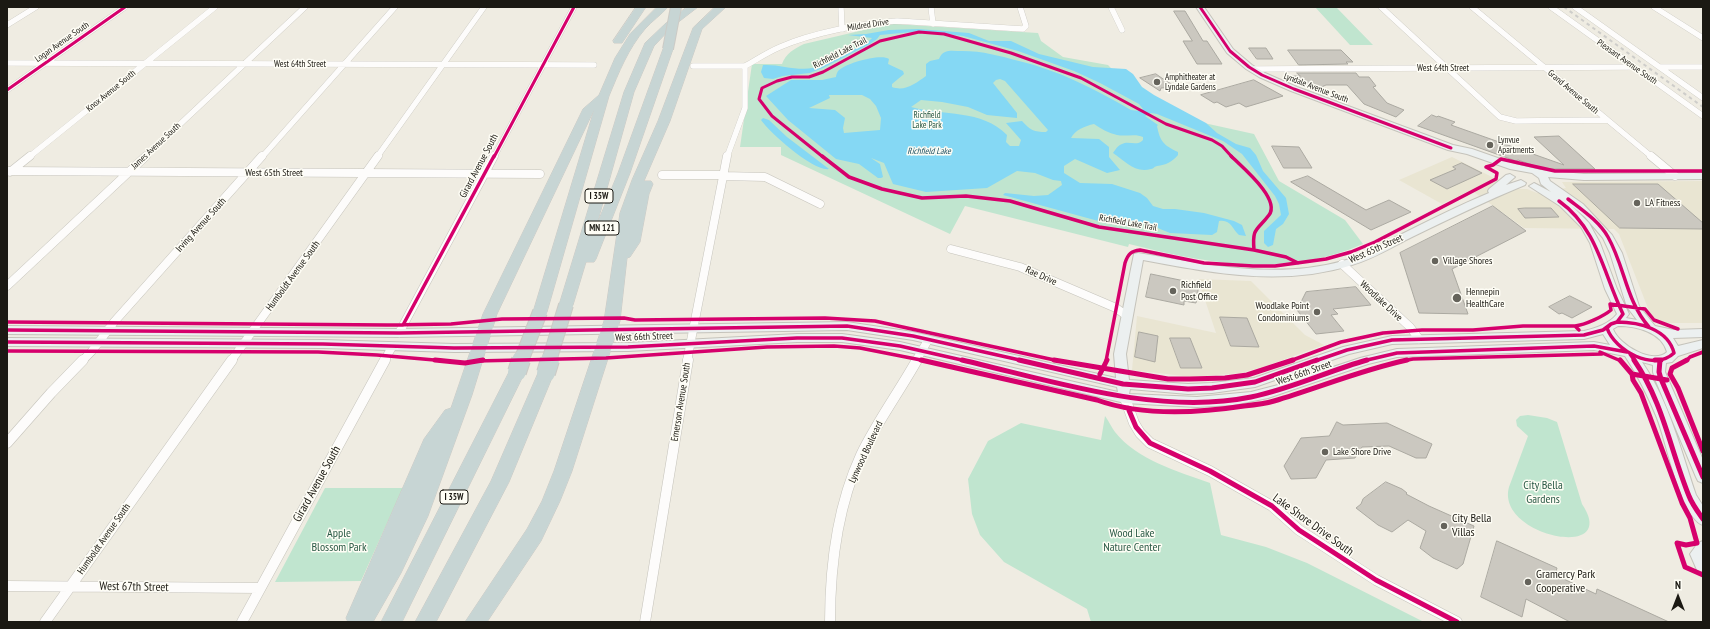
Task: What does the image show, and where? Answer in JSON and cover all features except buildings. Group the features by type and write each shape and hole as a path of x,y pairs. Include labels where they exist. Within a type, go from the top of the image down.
{"highway":[{"path":"615,68 611,56 619,40 640,7"},
{"name":"I 35W","path":"391,622 517,372 540,312 604,96 615,68 633,36 648,18 663,7"},
{"name":"MN 121","path":"575,280 589,260 624,173 668,48 676,7"},
{"name":"I 35W","path":"425,622 500,482 546,373 575,280 629,92 649,45 669,25 692,7"},
{"path":"637,134 681,49 695,26 712,7"},
{"path":"475,622 534,535 564,471 612,321 619,263 633,242 643,194 663,131 664,121 698,28 721,7"},
{"path":"362,622 394,567 419,516 464,395 478,347 490,314 589,109 604,96"},
{"path":"354,622 359,607 433,439 464,395"}],"main road":[{"name":"Lyndale Avenue South","path":"1200,7 1228,47 1253,69 1277,82 1294,90 1452,148 1469,151 1510,172 1521,183 1541,180 1579,206 1604,231 1616,254 1633,307 1652,329"},
{"name":"Lyndale Avenue South","path":"1510,172 1529,169 1585,226 1595,243 1611,289 1623,314 1614,323"},
{"name":"West 65th Street","path":"1488,196 1510,172"},
{"path":"1541,180 1584,177 1703,176"},
{"name":"West 65th Street","path":"1127,316 1138,256 1211,270 1251,273 1299,272 1342,264 1369,254 1488,196 1521,183"},
{"path":"1124,384 1120,354 1127,316"},
{"name":"West 66th Street","path":"7,330 399,333 484,331 691,343 797,338 842,338 892,344 926,345 1124,384 1188,389 1212,388 1248,383 1312,363 1347,350 1392,340 1584,335 1603,330 1614,323"},
{"path":"1703,333 1674,334 1632,323 1614,323 1607,328 1607,334 1611,340 1629,353 1649,360 1668,359 1672,357 1674,353 1689,347 1703,344"},
{"name":"West 66th Street","path":"7,342 323,344 392,347 478,347 607,338 694,329 847,326 885,331 926,345 1125,398 1199,402 1244,398 1267,394 1300,385 1375,357 1397,353 1594,346 1629,353"},
{"path":"1652,329 1670,341 1674,349 1674,353"},
{"path":"1629,353 1644,376 1667,431 1690,497 1703,519"},
{"path":"1660,360 1659,372 1661,379 1702,475"},
{"name":"Lake Shore Drive South","path":"1124,384 1125,398"},
{"path":"1667,431 1688,462 1702,475"},
{"path":"1703,548 1698,554 1703,565"}],"street":[{"path":"7,25 36,7"},
{"name":"Logan Avenue South","path":"7,90 126,7"},
{"name":"Knox Avenue South","path":"8,172 215,7"},
{"name":"James Avenue South","path":"7,286 305,7"},
{"name":"Irving Avenue South","path":"7,443 98,343 247,172 395,7"},
{"name":"Humboldt Avenue South","path":"45,622 367,173 484,7"},
{"name":"Girard Avenue South","path":"399,333 574,7"},
{"path":"841,7 842,29"},
{"path":"931,7 933,24"},
{"name":"Mildred Drive","path":"745,66 790,42 842,29 885,21 1023,29 1026,26 1020,7"},
{"path":"1111,7 1122,30"},
{"path":"1381,7 1495,114 1505,120 1606,120"},
{"name":"Grand Avenue South","path":"1472,7 1545,67 1546,71 1675,176"},
{"name":"Pleasant Avenue South","path":"1551,7 1703,116"},
{"name":"Pleasant Avenue South","path":"1575,7 1703,98"},
{"path":"1654,7 1703,38"},
{"name":"West 64th Street","path":"7,63 594,65"},
{"path":"693,66 745,66"},
{"name":"Emerson Avenue South","path":"645,622 691,343 723,176 727,156 745,108 745,66"},
{"name":"West 64th Street","path":"1253,69 1633,67"},
{"path":"1661,68 1703,67"},
{"name":"West 65th Street","path":"8,172 540,174"},
{"path":"662,174 765,177 820,204"},
{"name":"Rae Drive","path":"951,249 1020,267 1116,308 1127,316"},
{"name":"Woodlake Drive","path":"1342,264 1410,327 1419,339"},
{"name":"Lynwood Boulevard","path":"830,622 829,604 833,555 841,511 854,472 871,436 926,345"},
{"name":"Girard Avenue South","path":"242,622 392,347"},
{"name":"Lake Shore Drive South","path":"1125,398 1131,418 1137,430 1141,436 1150,443 1210,471 1272,506 1299,530 1376,580 1457,622"},
{"name":"West 67th Street","path":"7,586 260,588"}],"shaded area":[{"path":"1452,157 1516,189 1527,189 1537,193 1566,188 1562,182 1703,181 1703,323 1666,323 1651,316 1619,234 1614,229 1524,228 1471,190 1442,204 1399,180"},
{"path":"1198,279 1251,281 1305,335 1324,345 1266,366 1241,373 1192,377 1132,370 1137,316 1216,333"}],"green space":[{"path":"1315,7 1336,7 1373,45 1350,45"},
{"name":"Richfield Lake Park","path":"894,24 1038,33 1041,41 1063,57 1108,65 1154,112 1254,134 1279,181 1345,220 1363,244 1334,255 1305,261 1276,264 1217,262 1129,244 1128,247 965,206 950,234 781,155 781,147 740,147 752,64 782,64 788,54 804,44"},
{"name":"City Bella Gardens","path":"1528,415 1547,418 1557,422 1589,522 1585,533 1572,537 1555,536 1536,529 1520,518 1510,504 1509,487 1528,436 1517,426 1516,420 1520,416"},
{"name":"Wood Lake Nature Center","path":"1105,416 1115,432 1134,450 1158,464 1210,483 1221,535 1266,547 1307,563 1424,622 1091,622 1087,609 1004,562 980,535 972,514 968,479 988,441 1021,423 1101,440"},
{"name":"Apple Blossom Park","path":"325,488 403,488 361,581 275,582"}],"water":[{"name":"Richfield Lake","path":"918,29 969,33 989,41 1011,41 1039,54 1093,67 1126,69 1133,74 1142,87 1154,95 1206,123 1217,133 1236,144 1250,148 1256,155 1263,171 1286,198 1289,214 1283,224 1276,229 1273,245 1268,247 1264,243 1264,231 1281,215 1279,204 1275,196 1242,154 1223,141 1157,114 1151,113 1145,116 1158,125 1158,131 1163,142 1178,152 1178,155 1171,161 1145,170 1140,170 1130,166 1113,153 1120,145 1125,143 1138,143 1143,140 1143,137 1137,135 1117,135 1105,131 1094,124 1081,129 1071,138 1099,139 1109,147 1109,157 1120,170 1107,173 1075,159 1064,166 1064,173 1080,183 1112,184 1140,193 1147,198 1153,206 1163,209 1204,213 1234,221 1242,225 1246,236 1239,235 1229,223 1223,221 1219,221 1217,232 1212,235 1170,233 1150,223 1133,224 1128,226 1102,222 1003,195 1005,193 1034,196 1048,195 1062,185 1061,181 1053,180 1035,173 1017,171 987,188 926,192 893,184 884,163 871,158 880,164 883,177 878,178 859,164 836,159 788,120 766,96 791,80 822,80 836,77 838,71 848,65 879,57 889,59 888,64 903,71 904,74 892,84 892,87 906,88 926,76 926,64 930,61 939,59 943,53 949,51 970,51 1005,57 1049,70 1077,81 1131,110 1139,111 1143,109 1139,104 1100,83 1074,71 1018,51 963,36 923,31 880,35 870,44 810,73 783,76 773,79 764,78 761,72 763,65 775,65 800,69 820,67 867,43 872,38 848,35 889,30","holes":["1000,79 1005,81 1048,130 1046,132 1032,130 1022,121 1006,123 1021,140 1019,146 1010,146 1006,142 1007,135 986,121 974,117 911,107 921,100 942,102 968,107 987,115 1017,118 1017,113 993,83","829,95 862,95 870,99 876,106 881,118 880,130 844,133 843,128 845,118 835,110 809,108 830,98"]},
{"path":"763,118 769,120 787,137 829,169 822,168 803,158 773,134 761,120"}],"railway":[{"path":"1564,7 1703,107"}],"cycle path":[{"path":"7,90 125,7"},
{"path":"403,325 574,7"},
{"path":"1200,7 1230,51 1249,67 1262,75 1294,89 1451,148"},
{"name":"Richfield Lake Trail","path":"1254,250 1253,236 1258,226 1270,214 1272,206 1270,199 1258,183 1222,146 1212,140 1166,124 1081,78 1011,53 944,34 919,32 880,41 823,72 809,77 792,77 777,81 762,88 759,99 772,116 849,177 882,189 922,198 966,196 1010,201 1099,227 1254,250 1286,257 1298,263"},
{"path":"1486,167 1493,165 1501,159 1555,171 1703,171"},
{"path":"1100,374 1107,360 1125,263 1128,255 1133,251 1140,250 1204,263 1253,266 1275,266 1326,259 1351,252 1375,242 1496,179 1497,173 1486,167"},
{"path":"1568,199 1595,221 1608,237 1635,308 1649,327"},
{"path":"1559,201 1570,209 1587,229 1598,252 1611,289 1623,314 1617,322"},
{"path":"1579,330 1575,326 1586,323 1607,313 1611,310 1610,304 1645,309 1649,316 1654,320 1662,324 1674,326 1678,329"},
{"path":"7,322 387,325 451,324 502,319 624,318 635,320 825,318 875,321 1076,365 1168,379 1213,379 1247,375 1272,368 1341,342 1383,333 1422,330 1473,330 1523,326 1575,326"},
{"path":"1617,322 1633,323 1660,333 1672,345 1674,353 1668,359 1659,361 1648,360 1626,351 1616,344 1610,336 1607,328 1611,324 1617,322"},
{"path":"7,330 399,333 847,326 913,336 1123,384 1188,389 1212,388 1255,382 1347,350 1392,340 1584,335 1603,330 1611,324"},
{"path":"7,342 323,344 454,348 628,347 797,338 842,338 900,346 1125,398 1197,402 1233,400 1268,393 1364,361 1397,353 1594,346 1627,352"},
{"path":"7,351 318,352 377,355 465,363 485,360 606,358 767,347 834,346 860,348 907,357 1097,400 1113,406 1143,410 1190,411 1231,408 1272,402 1380,366 1413,359 1602,354"},
{"path":"1600,352 1620,360 1632,374 1667,380"},
{"path":"1703,352 1690,357 1684,363 1672,368 1670,374 1678,388 1703,451"},
{"path":"1630,354 1645,376 1664,419 1689,497 1703,519"},
{"path":"1660,360 1659,372 1661,379 1703,477"},
{"path":"1632,374 1633,380 1641,393 1682,503 1690,518 1697,543 1686,545 1677,543 1685,567 1703,575"},
{"path":"1128,408 1136,427 1142,436 1150,443 1210,471 1272,506 1299,530 1376,580 1457,622"}],"place":[{"name":"Amphitheater at Lyndale Gardens","path":"1157,82"},
{"name":"Lynvue Apartments","path":"1490,145"},
{"name":"LA Fitness","path":"1637,203"},
{"name":"Village Shores","path":"1435,261"},
{"name":"Richfield Post Office","path":"1173,291"},
{"name":"Hennepin HealthCare","path":"1457,298"},
{"name":"Woodlake Point Condominiums","path":"1317,312"},
{"name":"Lake Shore Drive","path":"1325,452"},
{"name":"City Bella Villas","path":"1444,526"},
{"name":"Gramercy Park Cooperative","path":"1528,582"}]}
